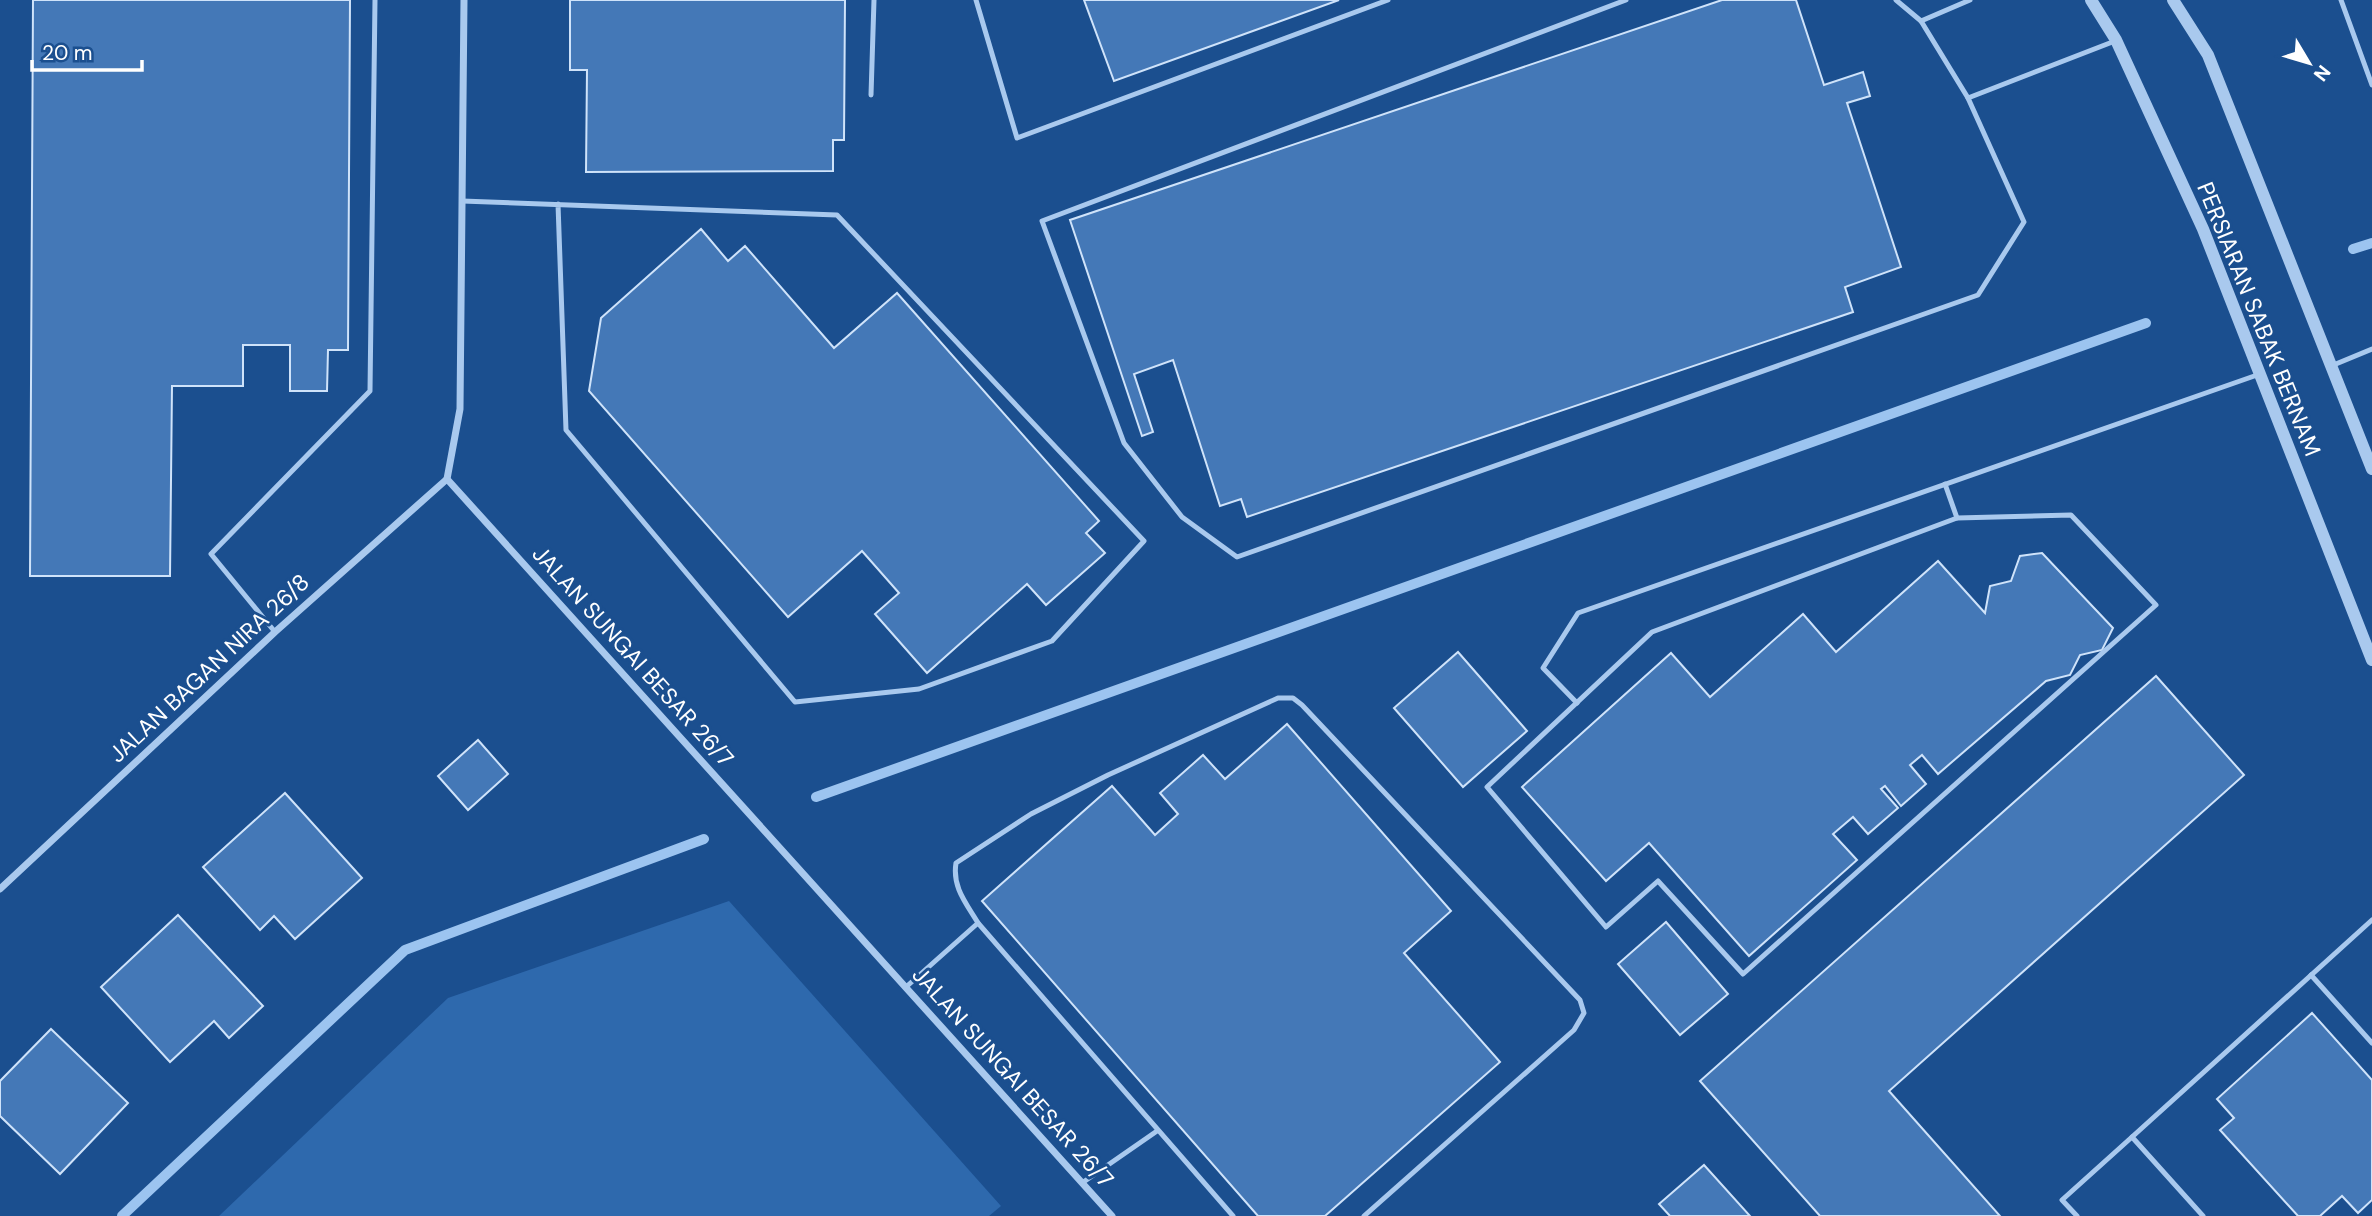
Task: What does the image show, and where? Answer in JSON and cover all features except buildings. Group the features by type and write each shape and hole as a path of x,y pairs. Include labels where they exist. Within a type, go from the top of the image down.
{"street":[{"path":"447,479 460,409 464,0"},
{"name":"PERSIARAN SABAK BERNAM","path":"2091,0 2116,40 2203,229 2372,660"},
{"path":"2173,0 2208,55 2372,469"},
{"name":"JALAN BAGAN NIRA 26/8","path":"0,889 275,632 447,479"},
{"name":"JALAN SUNGAI BESAR 26/7","path":"447,479 1112,1216"}],"lane":[{"path":"275,632 211,554 370,391 375,0"},
{"path":"871,95 874,0"},
{"path":"976,0 1017,138 1388,0"},
{"path":"1626,0 1042,221 1124,443 1182,517 1237,557 1978,295 2024,222 1968,98 1921,21 1896,0"},
{"path":"1921,21 1970,0"},
{"path":"2341,0 2372,85"},
{"path":"1968,98 2116,40"},
{"path":"462,201 558,204 837,215 1144,541 1052,641 919,690 795,702 566,430 558,204"},
{"path":"2331,366 2372,349"},
{"path":"1577,703 1543,668 1578,612 2260,374"},
{"path":"1945,484 1957,518"},
{"path":"2071,515 2156,605 1743,974 1658,881 1606,927 1487,787 1653,632 1957,518 2071,515"},
{"path":"1233,1216 978,923 957,888 954,875 956,863 1031,814 1108,775 1278,698 1293,698 1580,1000 1584,1013 1574,1030 1364,1216"},
{"path":"2077,1216 2062,1200 2372,920"},
{"path":"906,987 978,923"},
{"path":"2311,975 2372,1043"},
{"path":"1083,1183 1157,1131"},
{"path":"2132,1137 2203,1216"}],"shaded area":[{"path":"729,901 1001,1206 989,1216 219,1216 448,998"}],"waterway":[{"path":"2353,249 2372,243"},
{"path":"816,797 2146,323"},
{"path":"122,1216 405,950 704,839"}]}
